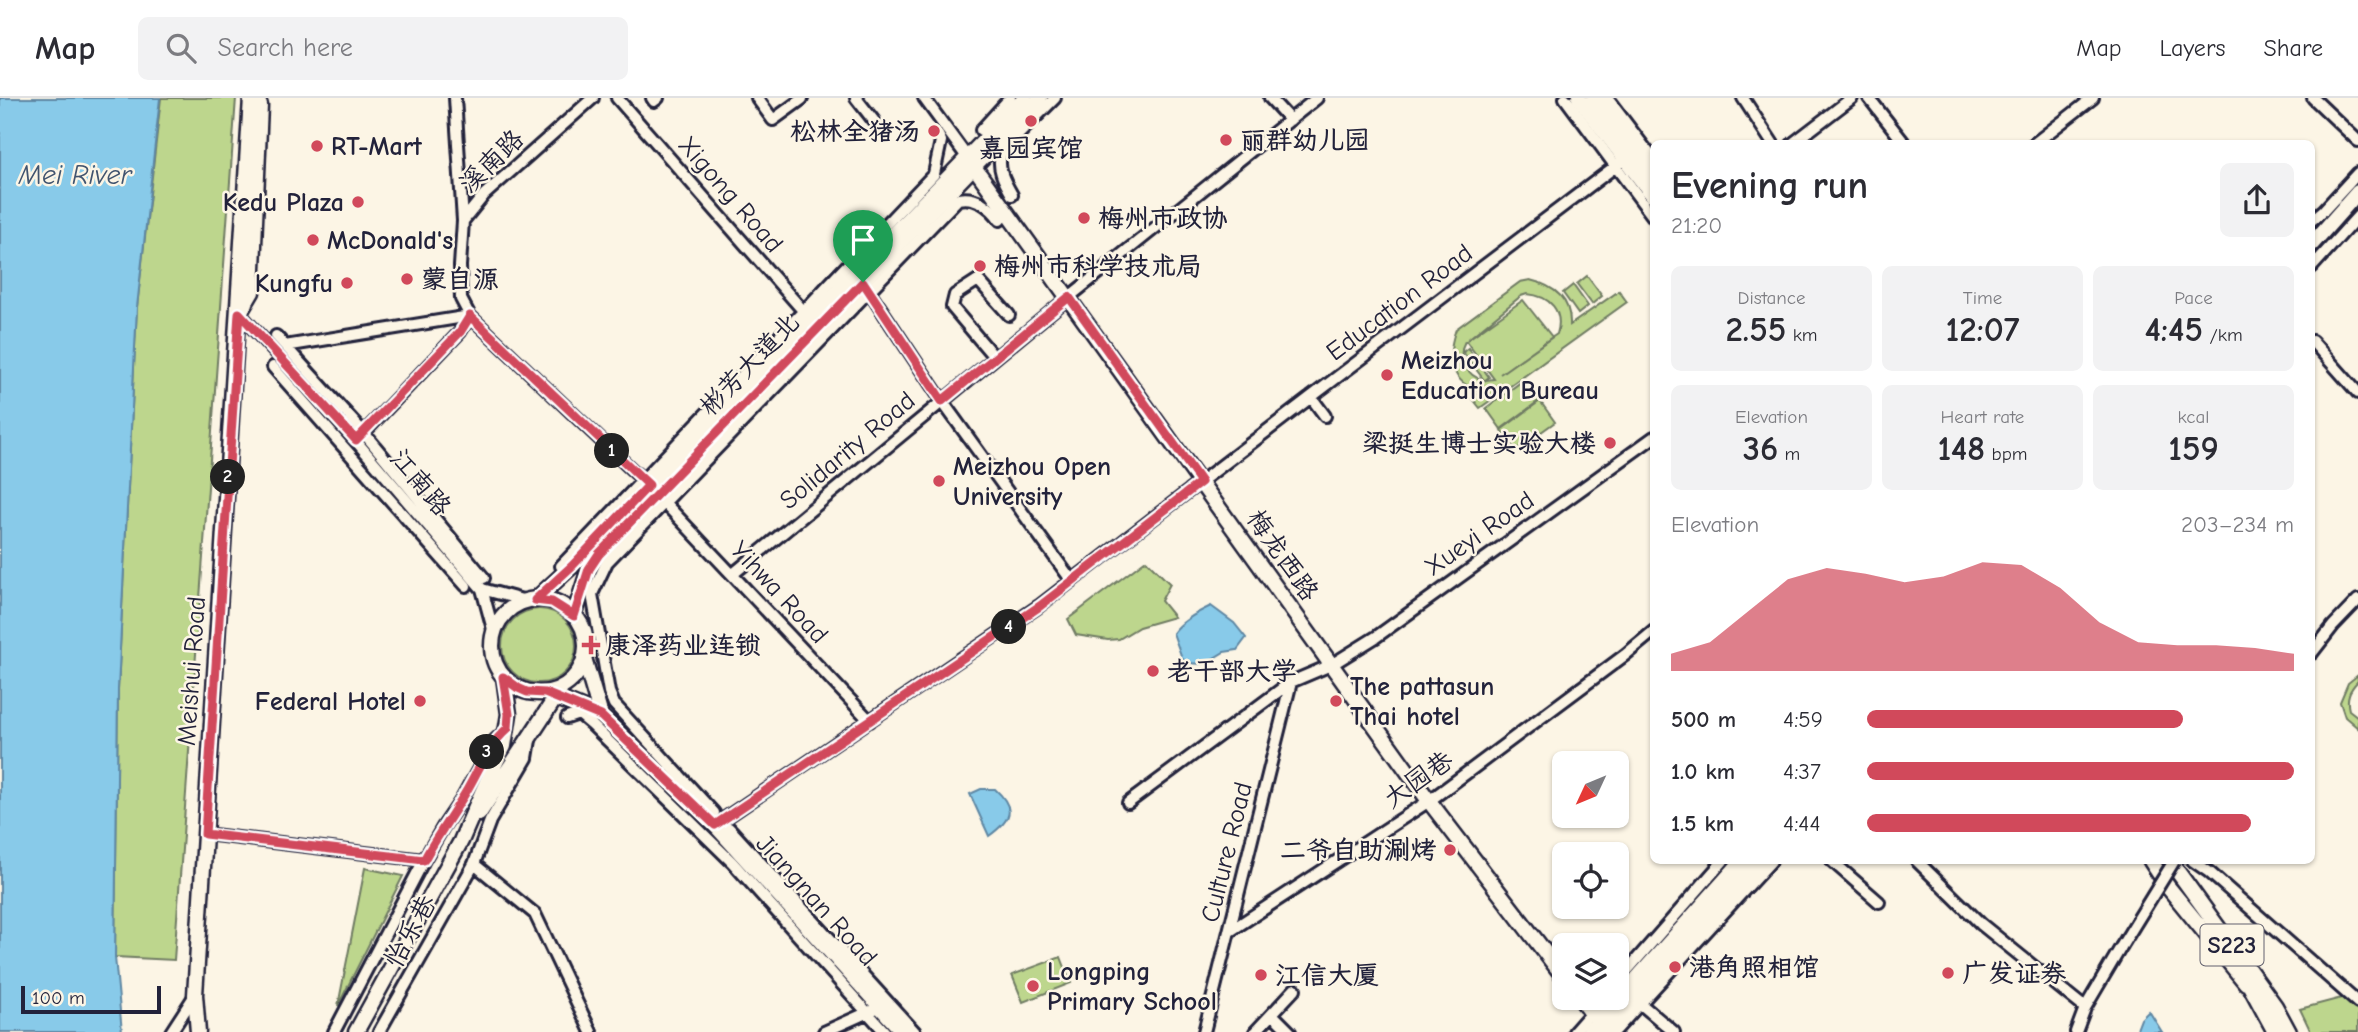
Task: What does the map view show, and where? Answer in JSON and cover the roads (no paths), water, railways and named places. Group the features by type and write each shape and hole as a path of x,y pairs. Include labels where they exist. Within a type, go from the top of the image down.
{"main road":[{"name":"Meishui Road","path":"198,1032 195,995 251,98"},
{"name":"Meishui Road","path":"239,313 251,292 261,98"},
{"name":"彬芳大道北","path":"530,601 572,566 866,286 1025,98"},
{"name":"彬芳大道北","path":"574,616 586,576 599,554 807,315 1040,98"},
{"path":"1579,98 1620,162 1650,193"},
{"path":"1594,98 1650,172"},
{"name":"梅龙西路","path":"971,162 1429,801 1552,961"},
{"path":"2315,241 2358,192"},
{"path":"356,1032 461,841 531,737 555,692 576,675 584,659 583,632 574,616 552,602 530,601 509,610 503,617 494,633 492,652 503,677 518,688 527,692 555,692"},
{"name":"Jiangnan Road","path":"584,659 601,716"},
{"path":"461,841 504,746 509,714 503,677"},
{"name":"Jiangnan Road","path":"555,692 601,716 719,822 874,1010 903,1032"},
{"path":"1596,1024 1739,864"},
{"path":"1596,1024 1634,999 1757,864"},
{"path":"2153,864 2168,887 2251,989"},
{"name":"S223","path":"2161,864 2232,954 2275,1032"},
{"name":"S223","path":"2174,864 2275,1006 2289,1032"},
{"path":"2183,864 2208,902 2246,950 2264,980 2275,1006"}],"street":[{"path":"455,98 463,221"},
{"name":"溪南路","path":"470,316 461,299 463,221 484,195 593,98"},
{"name":"Xigong Road","path":"617,98 807,315"},
{"path":"652,98 654,101 658,98"},
{"path":"757,98 773,120 802,99"},
{"path":"856,98 874,121"},
{"path":"924,98 971,162"},
{"path":"981,130 1010,98"},
{"path":"1012,195 1003,180 999,161 1002,151 1055,98"},
{"path":"1270,98 1290,120"},
{"name":"Solidarity Road","path":"733,574 1069,297 1317,98"},
{"path":"1565,98 1620,162 1650,211"},
{"path":"1607,98 1650,155"},
{"path":"1743,98 1770,140"},
{"path":"1797,140 1852,98"},
{"path":"1869,98 1902,140"},
{"path":"2039,140 2093,98"},
{"path":"2313,98 2358,142"},
{"path":"807,315 934,174 941,141 938,135"},
{"name":"Education Road","path":"719,822 1040,606 1620,162"},
{"path":"2315,218 2358,173"},
{"path":"1000,220 985,205 967,197 958,199 866,286 942,401 1072,581"},
{"path":"2315,264 2358,216"},
{"path":"990,352 952,306 955,295 978,280 1009,315"},
{"name":"江南路","path":"239,313 360,437 483,583 494,633"},
{"path":"285,346 470,316"},
{"path":"276,336 360,437 460,332 470,316"},
{"name":"Yihwa Road","path":"470,316 653,490 870,721"},
{"path":"2315,344 2358,393"},
{"path":"273,367 466,586"},
{"path":"1311,397 1325,416"},
{"name":"Xueyi Road","path":"1128,803 1291,682 1331,664 1376,636 1650,440"},
{"path":"561,566 653,490"},
{"path":"653,490 607,562 592,594 609,692 614,704 719,822 915,1032"},
{"path":"483,583 530,601"},
{"path":"2315,650 2358,600"},
{"name":"大园巷","path":"1230,931 1429,801 1650,634"},
{"name":"Culture Road","path":"1204,1032 1291,682"},
{"path":"568,718 579,714 592,725 732,862 874,1010 885,1032"},
{"path":"334,1032 424,860 494,741 508,728"},
{"name":"怡乐巷","path":"379,1032 474,863 490,821 527,758 531,737"},
{"path":"205,834 424,860"},
{"path":"474,863 535,914 591,1032"},
{"path":"1629,968 1720,864"},
{"path":"1614,1032 1768,864"},
{"path":"1835,864 1879,902"},
{"path":"1920,864 1981,924 2085,1008"},
{"path":"2076,1032 2085,1008 2170,864"},
{"path":"2197,864 2292,943 2358,1003"},
{"path":"1255,1032 1295,989"},
{"path":"172,1032 195,995"},
{"path":"1634,999 1674,1032"},
{"path":"824,1032 874,1010"},
{"path":"1272,1014 1290,1032"},
{"path":"1574,1032 1596,1024"}],"water":[{"name":"Mei River","path":"0,98 160,98 137,307 118,689 115,957 122,1032 0,1032"},
{"path":"1211,606 1234,623 1246,638 1237,650 1224,652 1204,664 1186,663 1173,633 1186,621"},
{"path":"981,789 995,789 1009,808 1002,825 989,836 970,794"},
{"path":"2149,1011 2162,1032 2136,1032 2141,1019"}],"place":[{"name":"嘉园宾馆","path":"1031,121"},
{"name":"松林全猪汤","path":"934,131"},
{"name":"丽群幼儿园","path":"1226,140"},
{"name":"RT-Mart","path":"317,146"},
{"name":"Kedu Plaza","path":"358,202"},
{"name":"梅州市政协","path":"1084,218"},
{"name":"McDonald's","path":"313,240"},
{"name":"梅州市科学技术局","path":"980,266"},
{"name":"蒙自源","path":"407,279"},
{"name":"Kungfu","path":"347,283"},
{"name":"Meizhou Education Bureau","path":"1387,375"},
{"name":"梁挺生博士实验大楼","path":"1610,443"},
{"name":"Meizhou Open University","path":"939,481"},
{"name":"康泽药业连锁","path":"591,645"},
{"name":"老干部大学","path":"1153,671"},
{"name":"Federal Hotel","path":"420,701"},
{"name":"The pattasun Thai hotel","path":"1336,701"},
{"name":"二爷自助涮烤","path":"1450,850"},
{"name":"港角照相馆","path":"1675,967"},
{"name":"广发证券","path":"1948,973"},
{"name":"江信大厦","path":"1261,975"},
{"name":"Longping Primary School","path":"1033,986"}]}
